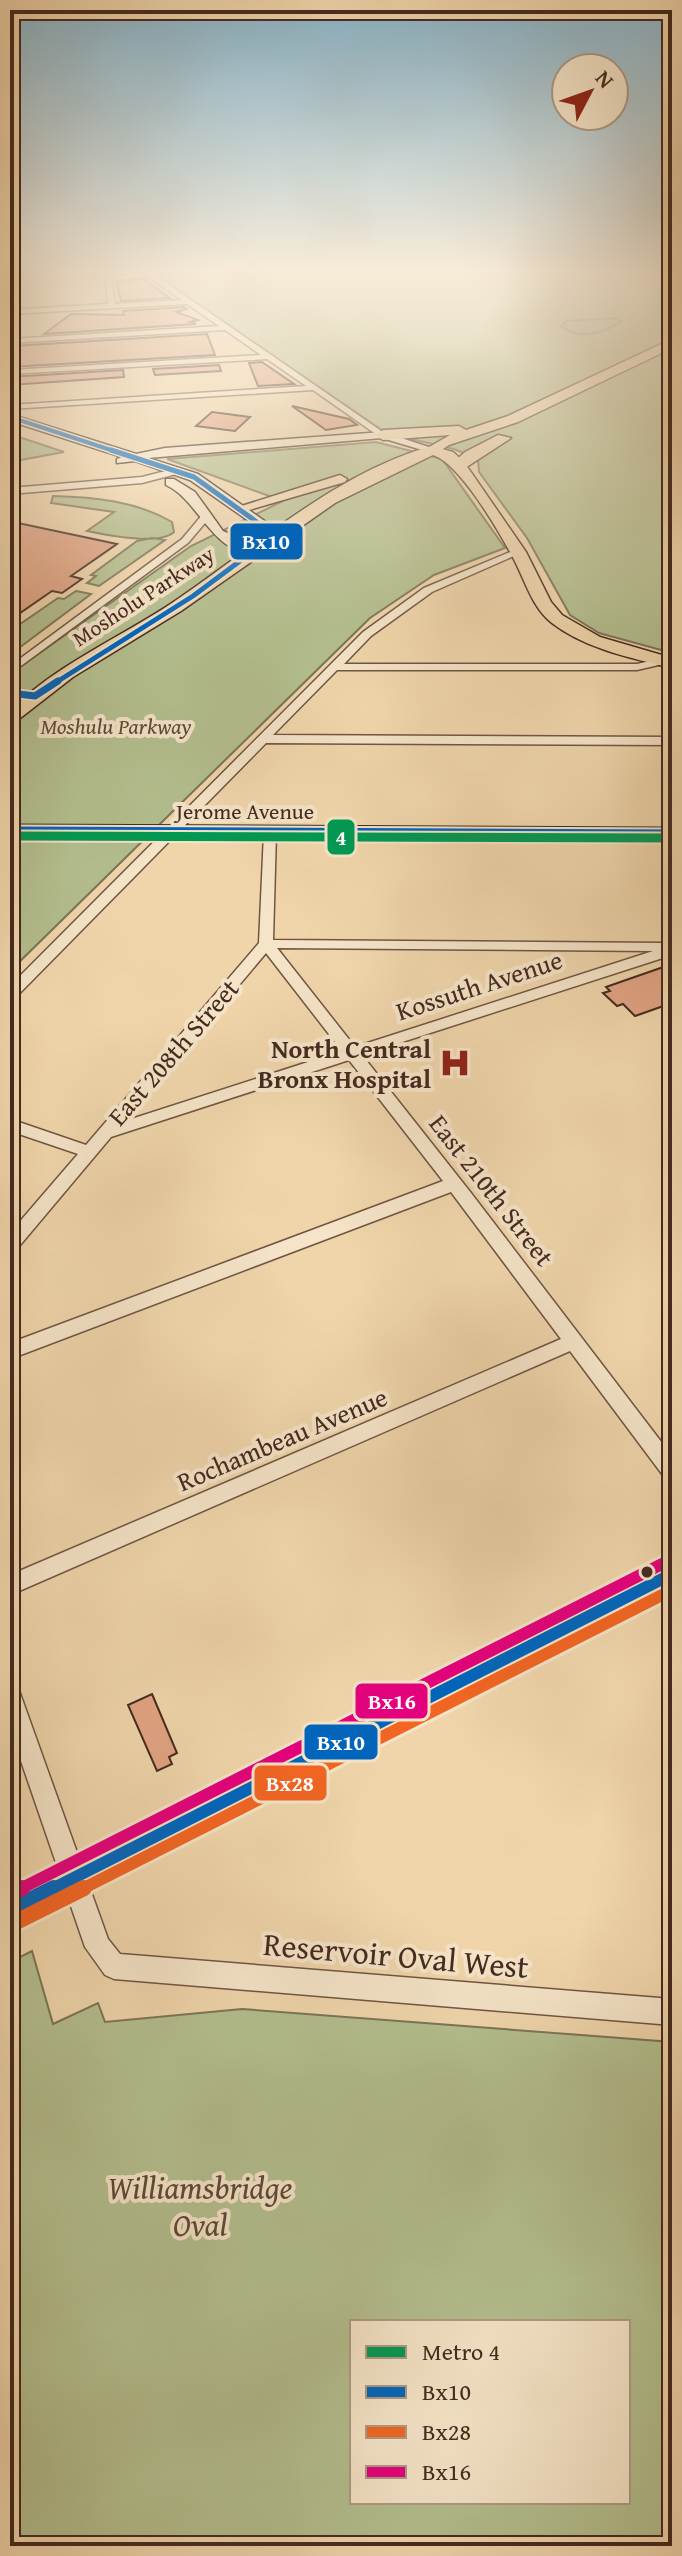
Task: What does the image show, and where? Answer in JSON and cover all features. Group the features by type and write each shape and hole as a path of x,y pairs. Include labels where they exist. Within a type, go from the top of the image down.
{"highway":[{"name":"Mosholu Parkway","path":"520,421 576,392"},
{"name":"Mosholu Parkway","path":"432,450 444,442 520,421 590,392"},
{"path":"383,435 520,421"},
{"path":"459,465 520,421"}],"main road":[{"path":"10,417 137,457 204,483 275,535"},
{"path":"10,425 121,461 194,495 206,516 224,536 255,550"},
{"path":"121,461 165,451 383,435 445,453 459,465 518,552 544,604 569,628 611,647 668,662"},
{"name":"Mosholu Parkway","path":"10,721 35,696 193,596 321,503 395,464 432,450"},
{"path":"239,509 395,464"},
{"name":"Jerome Avenue","path":"10,830 672,833"},
{"path":"10,1910 672,1574"}],"street":[{"path":"10,407 245,392"},
{"path":"319,392 383,435"},
{"path":"10,491 159,478 177,471"},
{"path":"10,671 185,541 206,516"},
{"path":"10,995 367,634 407,603 471,569 518,552"},
{"path":"337,667 637,667 668,662"},
{"path":"10,693 35,696"},
{"path":"264,739 672,741"},
{"path":"270,833 266,944 672,948"},
{"name":"East 210th Street","path":"266,944 575,1341 672,1472"},
{"name":"East 208th Street","path":"10,1245 266,944"},
{"name":"Kossuth Avenue","path":"599,974 607,964 607,946"},
{"name":"Kossuth Avenue","path":"102,1134 672,948"},
{"path":"10,1125 87,1151"},
{"path":"10,1351 454,1184"},
{"name":"Rochambeau Avenue","path":"10,1585 575,1341"},
{"path":"10,1696 72,1877"},
{"name":"Reservoir Oval West","path":"72,1877 98,1947 114,1966 672,2012"}],"green space":[{"path":"327,392 672,392 672,653 599,633 570,615 527,538 479,472 478,459 454,449 386,433"},
{"path":"10,434 64,452 10,462"},
{"name":"Moshulu Parkway","path":"376,442 442,459 505,548 434,575 370,618 10,971 10,674 191,546 283,501 167,459"},
{"path":"53,496 99,499 144,509 172,522 174,532 145,539 87,531 114,512 51,503"},
{"path":"152,538 165,540 99,586 87,583 96,576 91,575 137,541"},
{"path":"76,591 91,594 19,648 10,645 10,631 58,598 64,599"},
{"name":"Williamsbridge Oval","path":"32,1951 53,2024 98,2003 105,2022 242,2009 672,2042 672,2546 10,2546 10,1962"}],"building":[{"path":"292,406 349,419 357,425 326,430"},
{"path":"212,412 250,417 235,431 196,426"},
{"path":"18,523 117,544 71,576 82,579 62,593 52,591 10,620 10,528"},
{"path":"672,964 672,1003 635,1016 623,1004 617,1006 603,993 610,991 606,987"},
{"path":"152,1694 177,1753 169,1757 172,1764 157,1771 128,1705"}],"railway":[{"path":"10,831 672,833"}],"metro line":[{"name":"4","path":"10,836 672,838"}],"transit line":[{"name":"Bx10","path":"10,417 194,477 275,535 193,596 35,696 10,693"},
{"name":"Bx10","path":"10,830 672,833"},
{"name":"Bx16","path":"10,1894 666,1562"},
{"name":"Bx10","path":"10,1910 672,1574"},
{"name":"Bx28","path":"16,1922 672,1590"}],"place":[{"name":"North Central Bronx Hospital","path":"455,1063"}]}
